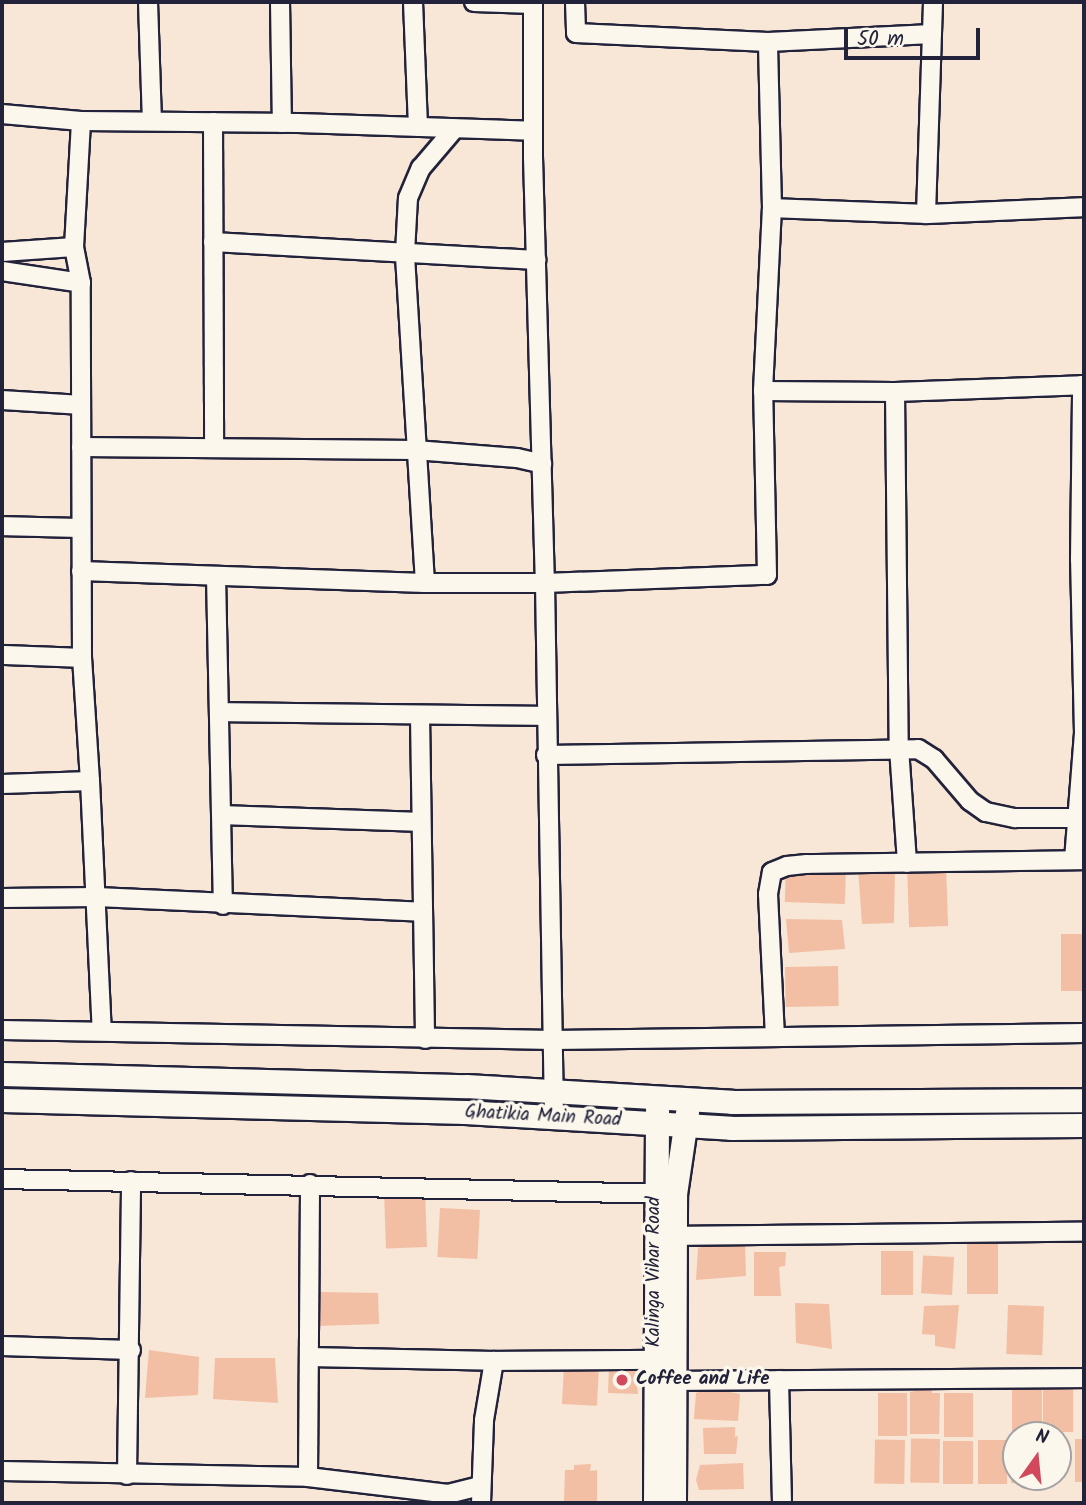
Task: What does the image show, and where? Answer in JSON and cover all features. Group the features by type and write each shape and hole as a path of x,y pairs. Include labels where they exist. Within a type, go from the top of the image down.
{"street":[{"path":"148,2 152,121"},
{"path":"280,2 282,123"},
{"path":"413,2 418,127"},
{"path":"474,2 533,3 533,131 545,583 545,716 554,1118"},
{"path":"575,2 576,33 768,42 932,34"},
{"path":"926,214 933,2"},
{"path":"81,571 425,583 545,583 767,575 763,391 772,208 768,42"},
{"path":"2,114 81,121 282,123 533,131"},
{"path":"81,121 74,247 81,284 82,658 97,897 102,1031"},
{"path":"213,122 214,446"},
{"path":"425,583 405,253 408,198 421,167 455,128"},
{"path":"772,208 926,214 1084,207"},
{"path":"213,242 536,260"},
{"path":"2,252 74,247"},
{"path":"2,271 81,284"},
{"path":"763,391 895,391 1083,385 1084,733 1076,818 1079,860 797,865 772,872 768,894 775,1038"},
{"path":"895,391 899,748 906,863"},
{"path":"2,400 81,405"},
{"path":"81,447 214,446 415,450 517,458 542,464"},
{"path":"2,526 81,528"},
{"path":"216,576 223,905"},
{"path":"2,656 82,658"},
{"path":"219,712 545,716"},
{"path":"420,716 425,1039"},
{"path":"546,755 899,748 927,752 970,801 986,812 1015,818 1076,818"},
{"path":"2,784 90,781"},
{"path":"222,815 421,822"},
{"path":"2,898 97,897 223,905 422,912"},
{"path":"2,1030 553,1040 1084,1033"},
{"name":"Ghatikia Main Road","path":"2,1074 466,1086 732,1102 1084,1100"},
{"name":"Kalinga Vihar Road","path":"657,1098 657,1124 665,1194 675,1236 674,1503"},
{"name":"Ghatikia Main Road","path":"2,1100 465,1112 731,1128 1084,1125"},
{"name":"Kalinga Vihar Road","path":"654,1503 655,1360 665,1194 686,1126 687,1100"},
{"path":"2,1179 665,1194"},
{"path":"128,1475 131,1181"},
{"path":"308,1477 310,1184"},
{"path":"675,1236 1084,1233"},
{"path":"2,1346 131,1350"},
{"path":"309,1357 495,1361 655,1360"},
{"path":"2,1471 308,1477 448,1494 481,1495 484,1420 495,1361"},
{"path":"675,1381 1084,1378"},
{"path":"779,1380 782,1503"}],"building":[{"path":"786,866 846,868 845,904 785,902"},
{"path":"895,866 894,923 862,924 858,868"},
{"path":"946,866 948,926 909,927 907,867"},
{"path":"786,919 842,920 845,949 789,953"},
{"path":"1061,934 1084,934 1084,991 1061,991"},
{"path":"838,966 839,1006 786,1007 785,967"},
{"path":"425,1191 427,1247 386,1248 384,1192"},
{"path":"440,1208 480,1210 477,1259 437,1257"},
{"path":"717,1242 745,1243 746,1276 696,1280 698,1248"},
{"path":"967,1244 998,1244 998,1294 967,1294"},
{"path":"881,1251 913,1251 913,1295 881,1295"},
{"path":"754,1252 786,1252 785,1266 779,1267 781,1296 754,1296"},
{"path":"923,1255 954,1257 952,1295 921,1293"},
{"path":"320,1292 378,1293 379,1324 317,1326"},
{"path":"795,1303 829,1304 832,1349 796,1343"},
{"path":"959,1305 955,1349 935,1346 935,1335 922,1334 924,1306"},
{"path":"1008,1305 1044,1306 1042,1355 1006,1354"},
{"path":"149,1350 199,1357 198,1395 145,1398"},
{"path":"215,1358 275,1358 278,1403 213,1399"},
{"path":"564,1365 599,1367 597,1406 562,1404"},
{"name":"Coffee and Life","path":"635,1366 638,1394 608,1393 609,1367"},
{"path":"709,1388 740,1394 738,1421 694,1419 696,1393"},
{"path":"931,1388 932,1393 940,1393 939,1434 910,1434 910,1392"},
{"path":"1012,1389 1042,1389 1042,1421 1012,1421"},
{"path":"1043,1389 1073,1389 1073,1432 1072,1421 1043,1421"},
{"path":"878,1393 907,1393 907,1436 878,1436"},
{"path":"944,1393 973,1393 973,1437 944,1437"},
{"path":"735,1427 735,1437 738,1436 736,1454 704,1454 703,1428"},
{"path":"911,1438 940,1439 939,1483 910,1482"},
{"path":"875,1439 905,1440 904,1484 874,1483"},
{"path":"1075,1439 1084,1439 1084,1482 1075,1482"},
{"path":"978,1440 1002,1440 1002,1484 978,1484"},
{"path":"943,1441 973,1441 973,1484 943,1484"},
{"path":"743,1463 744,1489 699,1490 696,1480 700,1465"},
{"path":"591,1464 590,1471 597,1470 597,1503 564,1501 565,1470 574,1470 574,1465"}],"place":[{"name":"Coffee and Life","path":"622,1380"}]}
